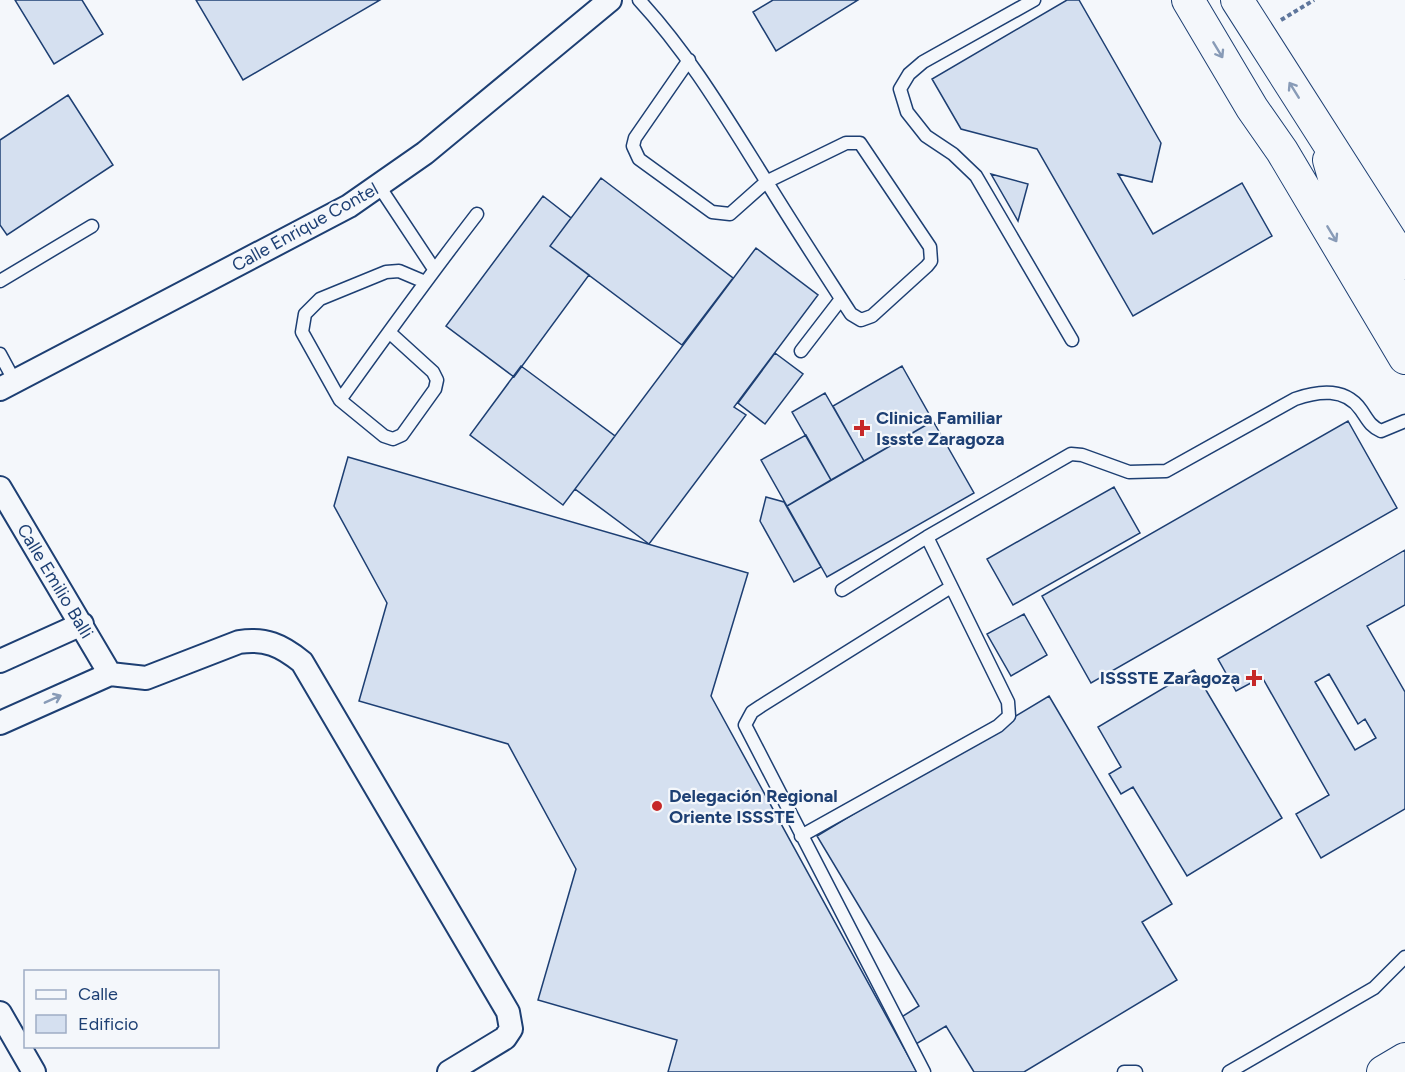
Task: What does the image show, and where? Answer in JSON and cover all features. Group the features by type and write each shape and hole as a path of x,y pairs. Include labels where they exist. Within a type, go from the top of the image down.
{"street":[{"name":"Calle Enrique Contel","path":"7,385 349,206 425,153 610,0"},
{"path":"1188,0 1252,108 1282,151 1405,358"},
{"path":"1237,0 1405,262"},
{"path":"1315,123 1342,205"},
{"path":"1282,151 1312,173 1342,205 1405,311"},
{"name":"Calle Emilio Balli","path":"0,488 110,674"},
{"path":"0,661 82,624"},
{"path":"0,723 110,674 146,678 239,642 254,639 270,642 302,662 508,1012 511,1029 497,1044 449,1072"},
{"path":"0,1013 34,1072"},
{"path":"1383,1072 1405,1059"}],"lane":[{"path":"639,0 665,28 689,60 766,182 841,298 856,318 867,319 932,261 930,247 860,143 846,143 766,182 735,211 718,214 634,153 635,138 689,60"},
{"path":"1034,0 923,62 909,74 900,89 907,112 926,136 953,154 976,176 1072,340"},
{"path":"379,186 434,269"},
{"path":"340,400 434,269 477,214"},
{"path":"0,281 93,226"},
{"path":"388,332 433,372 437,380 435,389 402,435 393,439 384,436 340,400 302,332 305,314 320,299 386,272 399,271 425,282"},
{"path":"801,351 841,298"},
{"path":"0,354 7,385"},
{"path":"842,590 927,537 1071,454 1082,454 1129,472 1166,471 1295,399 1316,392 1334,393 1349,400 1360,408 1373,428 1381,431 1405,421"},
{"path":"801,836 998,726 1009,716 1008,702 927,537"},
{"path":"924,1072 746,730 746,720 761,706 951,587"},
{"path":"1229,1072 1374,988 1405,957"},
{"path":"1124,1072 1130,1070 1136,1072"}],"path":[{"path":"1259,33 1314,0"}],"building":[{"path":"15,0 82,0 103,34 54,64"},
{"path":"196,0 380,0 243,80"},
{"path":"773,0 858,0 776,51 753,12"},
{"path":"1067,0 1079,0 1161,143 1152,182 1118,174 1153,234 1242,183 1272,236 1133,316 1037,149 961,129 932,79"},
{"path":"68,95 113,165 7,235 0,225 0,140"},
{"path":"991,174 1028,184 1018,221"},
{"path":"601,178 733,278 682,345 550,246"},
{"path":"543,196 571,218 550,246 589,275 514,377 446,326"},
{"path":"756,248 818,295 734,407 746,415 649,544 575,489"},
{"path":"775,353 803,374 765,424 738,403"},
{"path":"521,366 615,436 563,505 470,435"},
{"path":"902,366 933,421 864,461 833,406"},
{"path":"825,393 864,461 831,480 792,412"},
{"path":"933,421 974,493 827,577 787,506"},
{"path":"1348,421 1397,508 1091,683 1042,596"},
{"path":"806,435 831,480 787,506 761,460"},
{"name":"Delegación Regional Oriente ISSSTE","path":"348,457 748,573 711,696 917,1072 668,1072 677,1040 538,1000 576,869 508,744 359,701 387,603 334,506"},
{"path":"1114,487 1140,533 1013,605 987,559"},
{"path":"766,497 784,502 821,567 794,582 760,521"},
{"path":"1405,550 1405,605 1367,626 1405,692 1405,809 1321,858 1296,814 1329,795 1262,677 1236,691 1218,659","holes":["1329,674 1358,724 1365,719 1376,738 1355,750 1315,682"]},
{"path":"1024,614 1047,655 1011,676 987,634"},
{"path":"1194,670 1282,818 1187,876 1133,787 1121,794 1109,774 1121,767 1098,727"},
{"path":"1049,696 1172,904 1142,922 1177,980 1024,1072 974,1072 946,1026 916,1044 900,1018 919,1006 817,836"}],"place":[{"name":"Clinica Familiar Issste Zaragoza","path":"862,428"},
{"name":"ISSSTE Zaragoza","path":"1254,678"},
{"name":"Delegación Regional Oriente ISSSTE","path":"657,806"}]}
